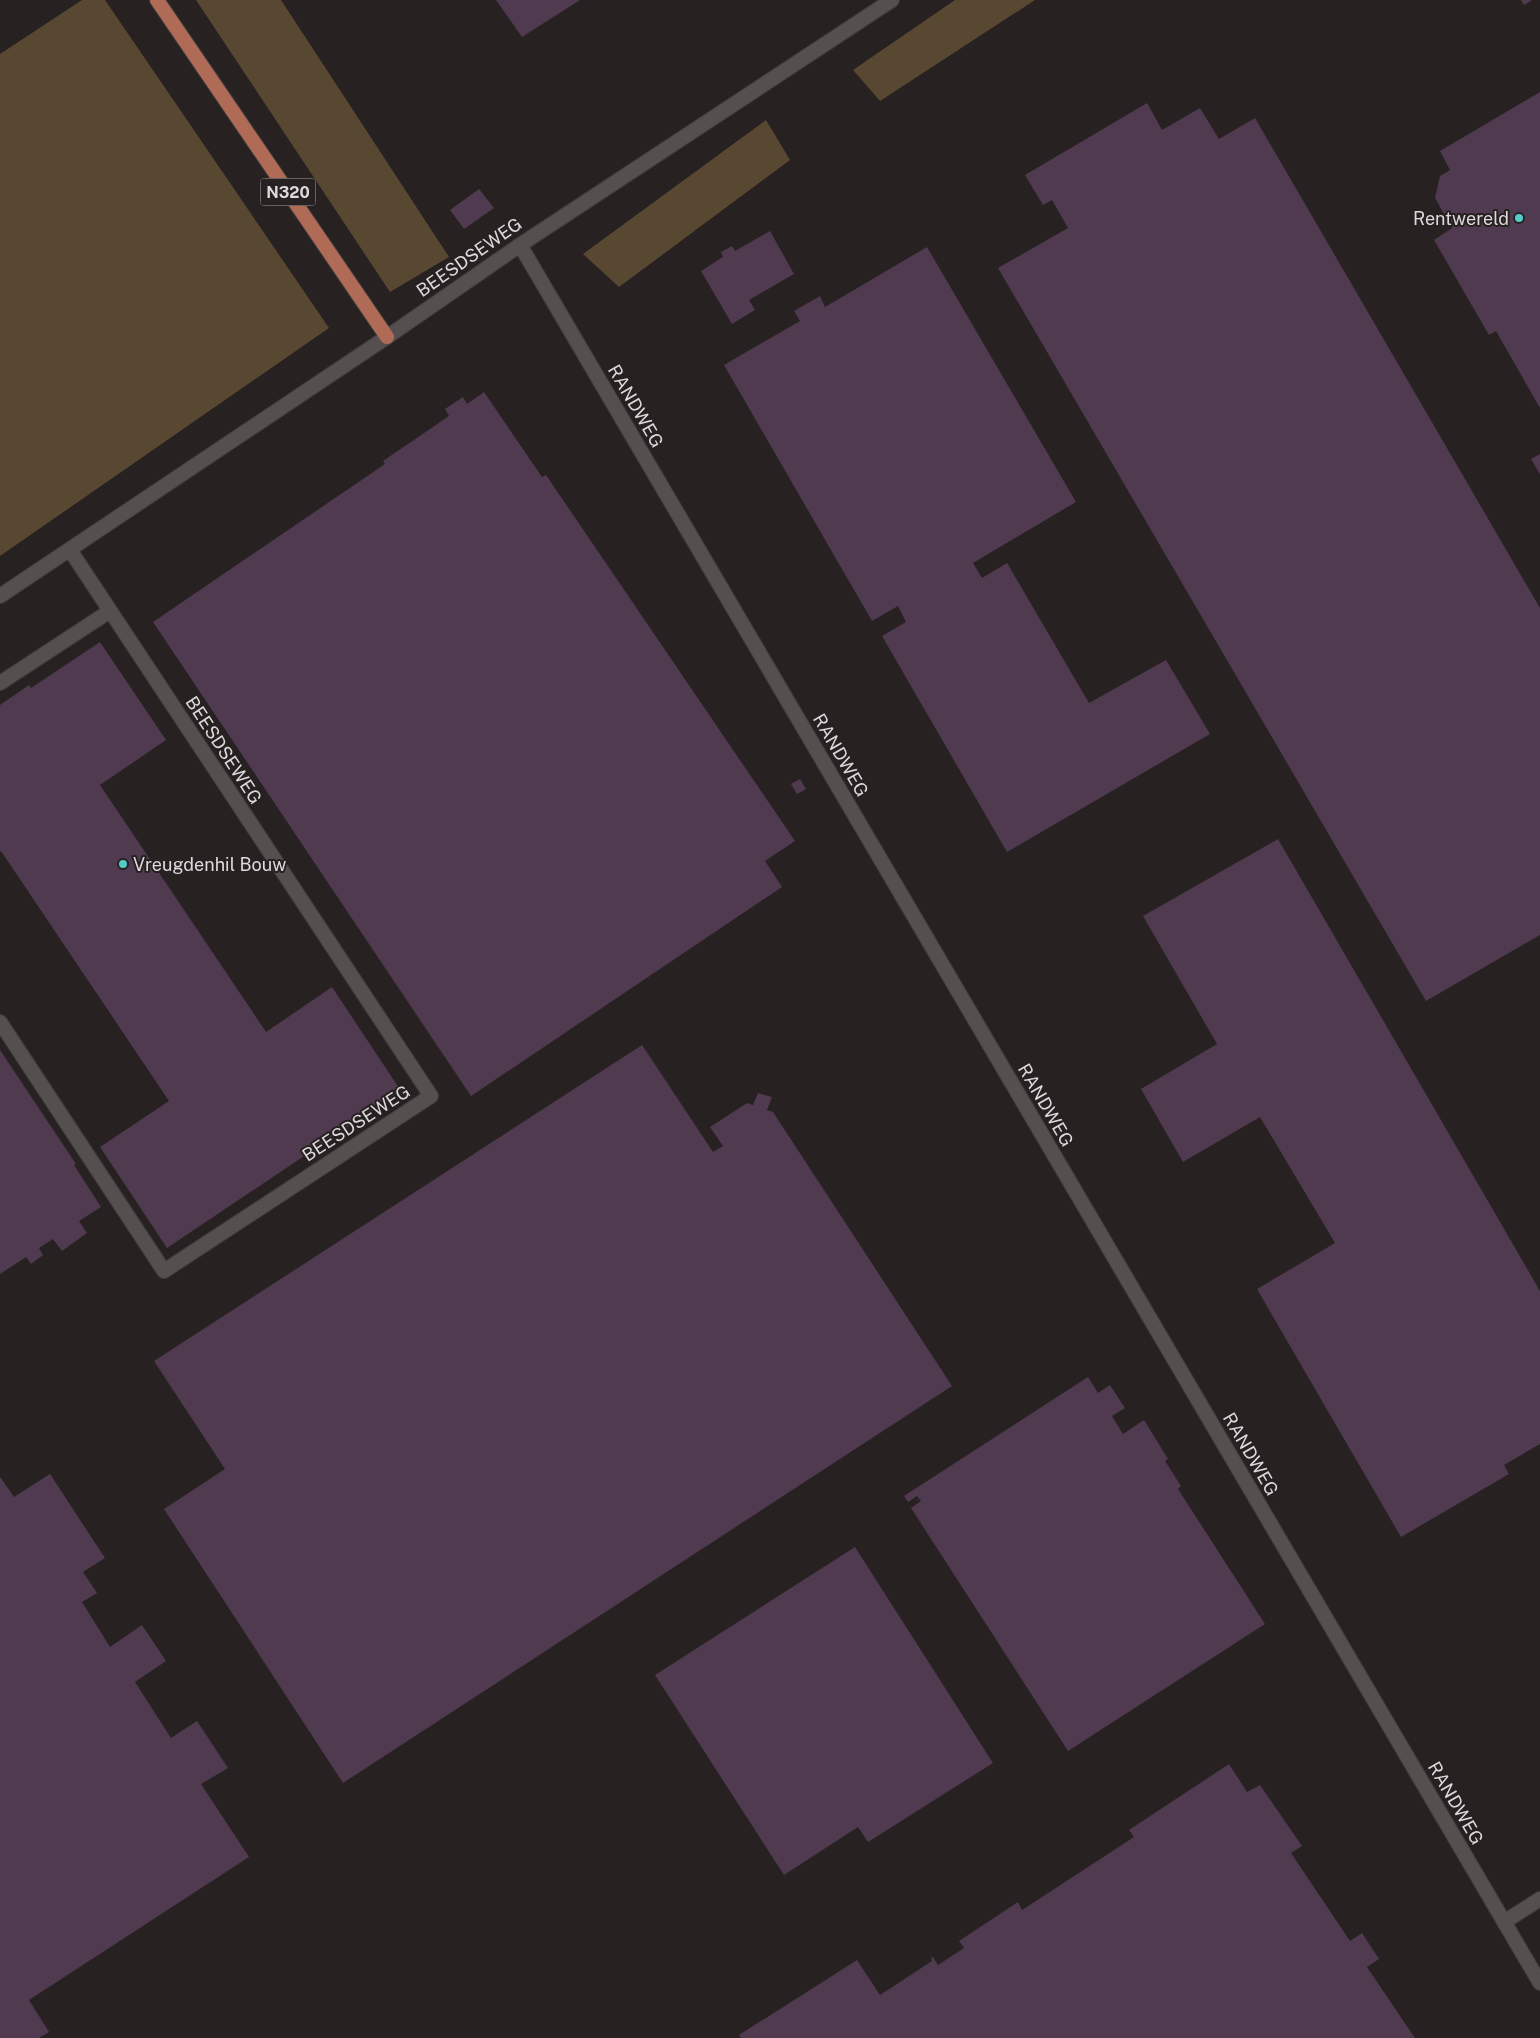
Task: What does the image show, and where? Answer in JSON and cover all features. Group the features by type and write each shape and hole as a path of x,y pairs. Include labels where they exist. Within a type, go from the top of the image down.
{"main road":[{"name":"N320","path":"157,0 386,337"}],"street":[{"name":"BEESDSEWEG","path":"0,596 520,245 892,0"},
{"name":"RANDWEG","path":"520,245 1540,1984"},
{"name":"BEESDSEWEG","path":"0,1022 164,1271 431,1096 70,550"},
{"path":"0,683 110,611"},
{"path":"1504,1922 1540,1899"}],"shaded area":[{"path":"82,0 105,0 329,328 0,556 0,54"},
{"path":"196,0 281,0 449,257 390,292"},
{"path":"955,0 1035,0 880,101 853,70"},
{"path":"766,120 790,160 619,287 583,254"}],"building":[{"path":"496,0 580,0 522,37"},
{"path":"1521,0 1532,0 1524,5"},
{"path":"1540,92 1540,408 1496,331 1489,335 1434,240 1452,228 1435,198 1440,176 1450,170 1440,151"},
{"path":"1147,103 1162,130 1200,108 1219,139 1255,118 1540,608 1540,935 1426,1001 998,268 1068,228 1052,200 1043,205 1025,175"},
{"path":"479,189 494,208 464,229 450,210"},
{"path":"770,231 794,274 749,300 755,310 732,324 701,271 723,257 721,252 732,246 735,251"},
{"path":"927,247 1076,502 973,563 982,578 1007,563 1089,703 1166,660 1210,734 1007,852 882,636 906,622 898,606 872,621 724,365 800,321 794,311 820,296 825,307"},
{"path":"484,392 542,477 546,475 795,841 765,861 782,887 471,1096 153,622 385,464 383,461 449,416 445,409 463,397 467,404"},
{"path":"1540,454 1540,474 1531,459"},
{"path":"100,642 166,740 100,785 266,1032 332,987 401,1091 167,1248 100,1147 169,1101 0,852 0,705 29,685 31,688"},
{"path":"800,779 806,789 797,794 791,784"},
{"path":"1278,839 1540,1291 1540,1444 1504,1465 1509,1474 1401,1537 1257,1289 1335,1243 1260,1117 1183,1162 1141,1089 1217,1044 1143,916"},
{"path":"642,1045 713,1152 723,1146 710,1127 747,1103 753,1105 758,1093 772,1097 767,1110 773,1112 952,1386 343,1783 164,1509 225,1469 154,1361"},
{"path":"0,1050 76,1164 74,1165 101,1207 79,1221 87,1233 62,1251 53,1239 39,1248 43,1255 31,1264 26,1257 0,1274"},
{"path":"1088,1377 1098,1393 1110,1385 1125,1408 1112,1416 1123,1434 1144,1420 1168,1459 1165,1461 1181,1486 1178,1489 1265,1624 1068,1751 911,1508 921,1501 917,1496 908,1502 904,1496"},
{"path":"50,1474 105,1558 83,1572 97,1593 82,1602 110,1647 142,1625 166,1661 135,1682 171,1738 197,1721 228,1768 201,1784 249,1857 29,2000 49,2032 39,2038 0,2038 0,1477 14,1497"},
{"path":"855,1547 993,1763 868,1842 858,1827 784,1875 655,1675"},
{"path":"1229,1764 1247,1792 1260,1785 1302,1846 1291,1853 1350,1941 1362,1933 1379,1959 1367,1967 1415,2038 741,2038 739,2035 857,1960 880,1995 932,1961 931,1958 933,1957 938,1965 964,1948 959,1941 1018,1902 1022,1910 1134,1837 1129,1830"}],"place":[{"name":"Rentwereld","path":"1519,218"},
{"name":"Vreugdenhil Bouw","path":"123,864"}]}
